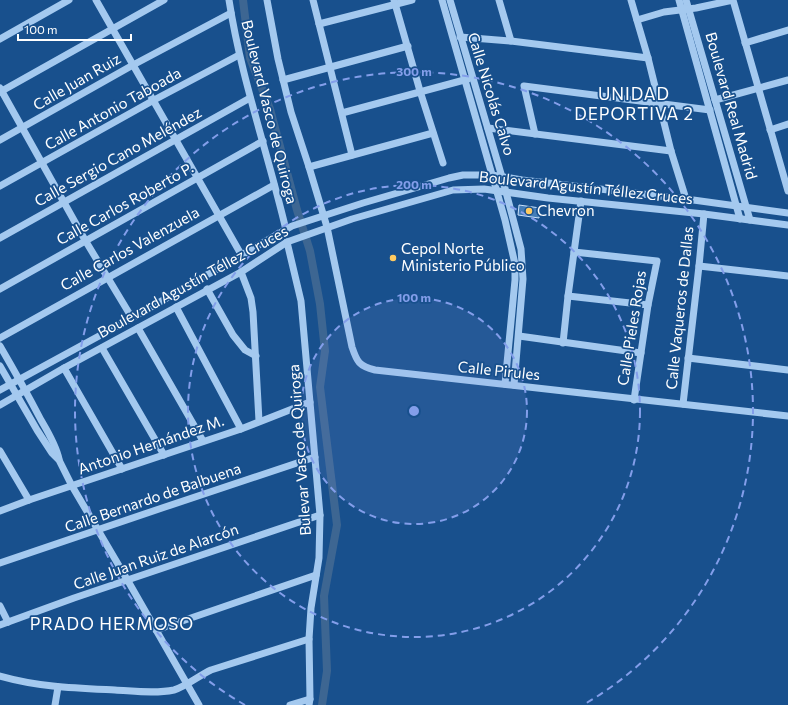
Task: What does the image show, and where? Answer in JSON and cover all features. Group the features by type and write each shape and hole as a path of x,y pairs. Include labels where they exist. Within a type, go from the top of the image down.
{"street":[{"path":"0,40 69,0"},
{"path":"96,0 197,178 220,215 242,256"},
{"path":"132,318 85,240 1,90 164,0"},
{"name":"Boulevard Vasco de Quiroga","path":"229,0 239,55 250,98 264,141 274,184 289,228"},
{"name":"Calle Pirules","path":"267,0 291,112 327,227 352,347 359,363 375,370 788,416"},
{"path":"313,0 352,155"},
{"path":"319,24 395,2 412,0"},
{"name":"Calle Nicolás Calvo","path":"442,0 492,175 515,264 515,280 505,384"},
{"name":"Calle Nicolás Calvo","path":"450,0 506,191 521,249 523,265 519,336 514,385"},
{"path":"499,0 511,41"},
{"path":"631,0 648,58 671,151 686,199"},
{"name":"Boulevard Real Madrid","path":"679,0 686,10 715,100 750,220"},
{"name":"Boulevard Real Madrid","path":"686,0 686,10 710,110 740,219"},
{"path":"637,20 659,13 686,10 733,0 770,130 785,173 788,191"},
{"path":"395,2 420,91 443,163"},
{"name":"Calle Juan Ruiz","path":"0,140 133,65 231,13"},
{"path":"745,43 788,30"},
{"path":"460,37 511,41 648,58"},
{"path":"283,80 408,46"},
{"name":"Calle Antonio Taboada","path":"0,186 154,100 239,55"},
{"path":"342,113 472,78"},
{"path":"715,100 788,80"},
{"path":"535,134 524,86 710,110"},
{"name":"Calle Sergio Cano Meléndez","path":"0,238 250,98"},
{"path":"770,130 788,124"},
{"path":"488,128 671,151"},
{"path":"309,167 433,133"},
{"name":"Calle Carlos Roberto P.","path":"0,289 264,141"},
{"name":"Boulevard Agustín Téllez Cruces","path":"0,390 132,318 289,228 310,220 449,178 492,175 788,213"},
{"name":"Calle Carlos Valenzuela","path":"0,338 274,184"},
{"name":"Boulevard Agustín Téllez Cruces","path":"0,406 64,368 207,289 241,272 287,242 352,218 453,190 470,188 506,191 548,198 704,214 788,225"},
{"path":"563,342 581,201"},
{"name":"Calle Vaqueros de Dallas","path":"683,404 704,214"},
{"name":"Bulevar Vasco de Quiroga","path":"287,242 301,301 321,534 309,639 310,702"},
{"name":"Calle Pieles Rojas","path":"574,252 657,261 648,305 634,400"},
{"path":"699,266 788,276"},
{"path":"241,272 251,298 256,356 259,421"},
{"path":"207,289 233,335 245,350 256,356"},
{"path":"568,296 648,305"},
{"path":"176,307 241,429"},
{"path":"138,328 203,441"},
{"path":"519,336 641,353"},
{"path":"0,346 26,390 56,448 59,460 72,486 199,705"},
{"path":"102,348 164,455"},
{"path":"688,358 788,370"},
{"path":"0,366 37,430 52,453 59,460"},
{"path":"64,368 122,469"},
{"name":"Antonio Hernández M.","path":"0,511 241,429 310,402"},
{"path":"0,451 29,500"},
{"name":"Calle Bernardo de Balbuena","path":"0,563 315,458"},
{"name":"Calle Juan Ruiz de Alarcón","path":"0,625 74,598 320,515"},
{"path":"156,630 316,575"},
{"path":"0,606 8,622"},
{"path":"0,676 33,684 58,687 168,691 182,687 186,683 211,670 309,639"},
{"path":"55,705 58,687"},
{"path":"290,705 310,702"}],"building":[{"name":"Chevron","path":"519,205 540,208 539,218 518,215"}],"waterway":[{"path":"243,0 250,58 270,109 297,210 310,251 320,304 325,351 320,387 337,525 324,596 327,671 322,705"}],"place":[{"name":"Chevron","path":"529,211"},
{"name":"Cepol Norte Ministerio Público","path":"393,258"}],"district":[{"name":"UNIDAD DEPORTIVA 2","path":"634,104"},
{"name":"PRADO HERMOSO","path":"112,624"}]}
